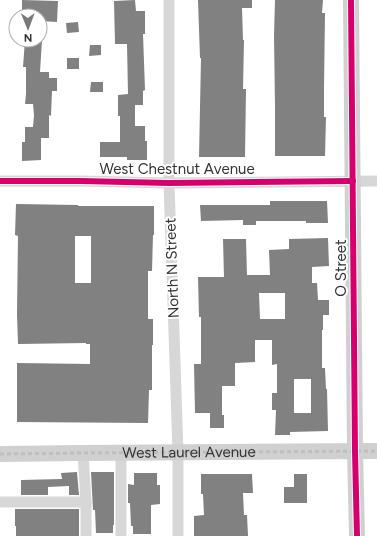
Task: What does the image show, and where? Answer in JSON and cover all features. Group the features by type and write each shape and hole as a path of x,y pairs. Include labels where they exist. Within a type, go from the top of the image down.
{"street":[{"name":"North N Street","path":"169,0 169,183 178,452 178,536"},
{"name":"O Street","path":"351,0 357,536"},
{"name":"West Chestnut Avenue","path":"0,181 169,183 377,181"},
{"name":"West Laurel Avenue","path":"0,454 377,451"},
{"path":"121,452 121,536"},
{"path":"83,453 86,502 86,536"},
{"path":"0,502 86,502"}],"building":[{"path":"22,0 58,1 57,22 48,21 48,8 22,8"},
{"path":"135,0 136,11 145,11 145,34 143,34 145,90 143,91 143,105 135,105 135,126 145,126 147,160 127,160 127,157 100,157 100,142 120,142 118,95 128,94 127,44 115,44 114,1"},
{"path":"198,0 252,0 252,8 242,8 244,40 243,89 246,89 245,157 199,157 201,58"},
{"path":"275,0 323,0 322,13 325,13 325,156 275,156"},
{"path":"78,22 79,32 67,33 66,23"},
{"path":"90,45 101,45 101,55 89,56"},
{"path":"24,48 42,48 40,72 49,72 49,78 57,78 57,91 52,91 51,116 49,115 49,138 41,138 41,160 22,161 22,142 25,142 25,127 33,127 34,115 33,104 25,104 26,67 23,67"},
{"path":"67,58 79,58 79,69 67,69"},
{"path":"91,82 103,82 103,92 90,92"},
{"path":"270,201 327,201 328,223 306,223 306,221 256,221 256,225 243,225 243,220 201,221 200,205 270,205"},
{"path":"16,204 154,206 152,271 148,271 148,319 153,319 153,345 152,390 149,390 148,423 17,422 17,363 90,364 90,344 18,344 18,236 15,235","holes":["75,236 91,236 91,283 75,283"]},
{"path":"328,238 329,266 312,267 312,283 317,283 318,300 329,300 329,315 323,315 322,330 322,368 325,368 327,389 328,431 290,432 290,435 275,435 276,410 272,410 272,393 277,393 277,364 272,365 272,340 255,340 255,362 235,363 235,386 222,386 222,415 224,415 224,428 210,428 210,413 195,413 194,364 201,364 201,317 199,317 198,277 224,277 223,239 246,239 247,275 270,275 269,250 289,249 289,239","holes":["259,293 285,293 285,319 260,319","294,379 311,379 311,413 294,413"]},
{"path":"77,472 79,495 69,495 69,486 48,487 48,495 21,495 21,480 62,479 61,473"},
{"path":"91,472 114,472 113,533 96,533"},
{"path":"134,473 157,473 157,485 160,485 160,504 151,505 151,534 133,534 133,526 131,526 130,503 128,503 128,484 134,485"},
{"path":"201,474 252,474 253,493 243,493 244,515 247,515 248,536 194,536 194,516 204,515 203,494 201,494"},
{"path":"294,474 307,474 307,503 284,503 284,487 294,487"},
{"path":"15,509 79,509 79,536 16,536"}],"railway":[{"path":"0,454 377,451"}],"cycle path":[{"path":"351,0 357,536"},
{"path":"0,181 169,183 353,181"}]}
